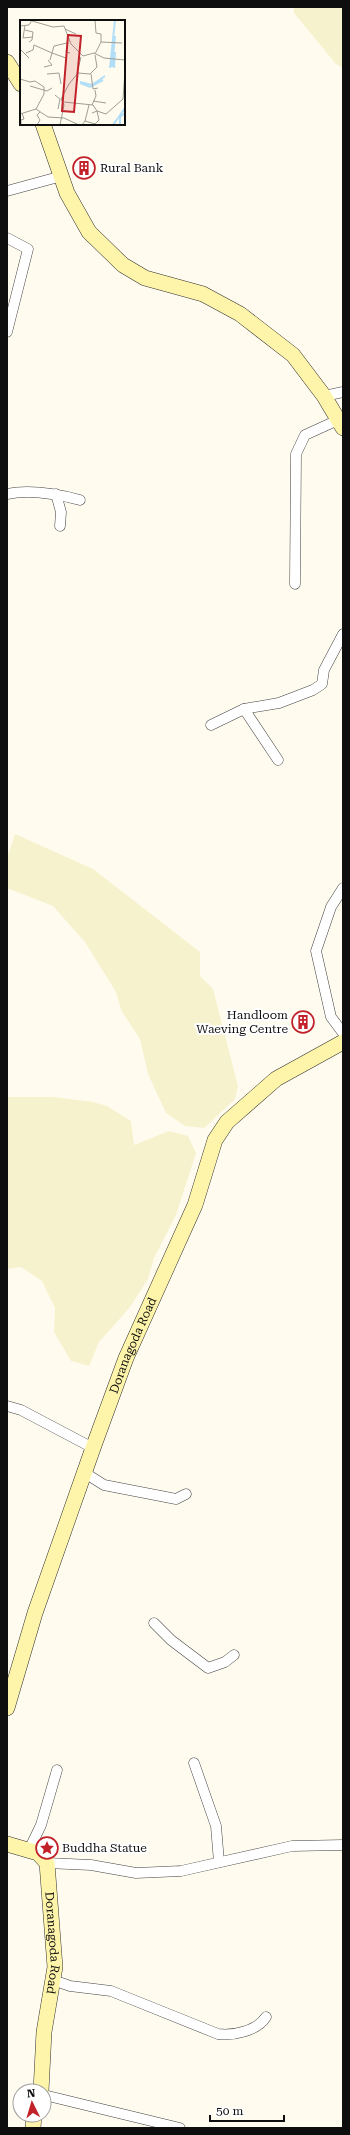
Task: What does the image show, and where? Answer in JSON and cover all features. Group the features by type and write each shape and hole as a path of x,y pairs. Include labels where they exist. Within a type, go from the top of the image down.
{"street":[{"path":"7,62 20,82"},
{"path":"43,125 67,193 90,232 123,265 146,278 203,294 240,314 293,356 324,396 340,424 305,435 296,454 295,584"},
{"path":"7,191 62,176"},
{"path":"7,238 28,249 7,332"},
{"path":"324,396 343,392"},
{"path":"7,494 17,492 56,494 80,500"},
{"path":"56,494 61,512 60,526"},
{"path":"211,725 244,709 278,703 313,690 322,684 324,670 343,634"},
{"path":"244,709 278,760"},
{"path":"343,888 331,907 316,951 331,1018 343,1033"},
{"name":"Doranagoda Road","path":"7,1708 35,1613 93,1448 126,1358 195,1205 215,1140 227,1122 276,1079 343,1042"},
{"path":"7,1406 21,1410 93,1448"},
{"path":"85,1473 104,1484 176,1499 186,1494"},
{"path":"154,1623 171,1640 208,1668 225,1662 234,1655"},
{"path":"194,1763 216,1826 219,1862"},
{"path":"29,1850 41,1825 57,1770"},
{"path":"7,1844 38,1853 48,1863 91,1864 136,1873 181,1871 292,1846 343,1845"},
{"name":"Doranagoda Road","path":"41,2083 44,2032 55,1968 48,1863"},
{"path":"53,1980 70,1986 111,1991 218,2034 231,2035 261,2024 266,2017"},
{"path":"52,2097 180,2128"}],"shaded area":[{"path":"294,7 343,7 343,68 336,64 294,13"},
{"path":"15,834 93,869 200,952 200,976 213,989 238,1086 235,1099 204,1128 185,1126 166,1113 148,1074 140,1039 121,1010 116,992 85,942 53,906 7,888 7,858"},
{"path":"7,1097 54,1097 93,1102 107,1106 131,1121 134,1145 169,1131 188,1136 196,1153 176,1215 154,1258 148,1279 130,1307 99,1342 89,1366 71,1361 54,1332 55,1308 42,1281 21,1267 7,1269"}],"place":[{"name":"Rural Bank","path":"84,168"},
{"name":"Handloom Waeving Centre","path":"303,1022"},
{"name":"Buddha Statue","path":"47,1848"}]}
